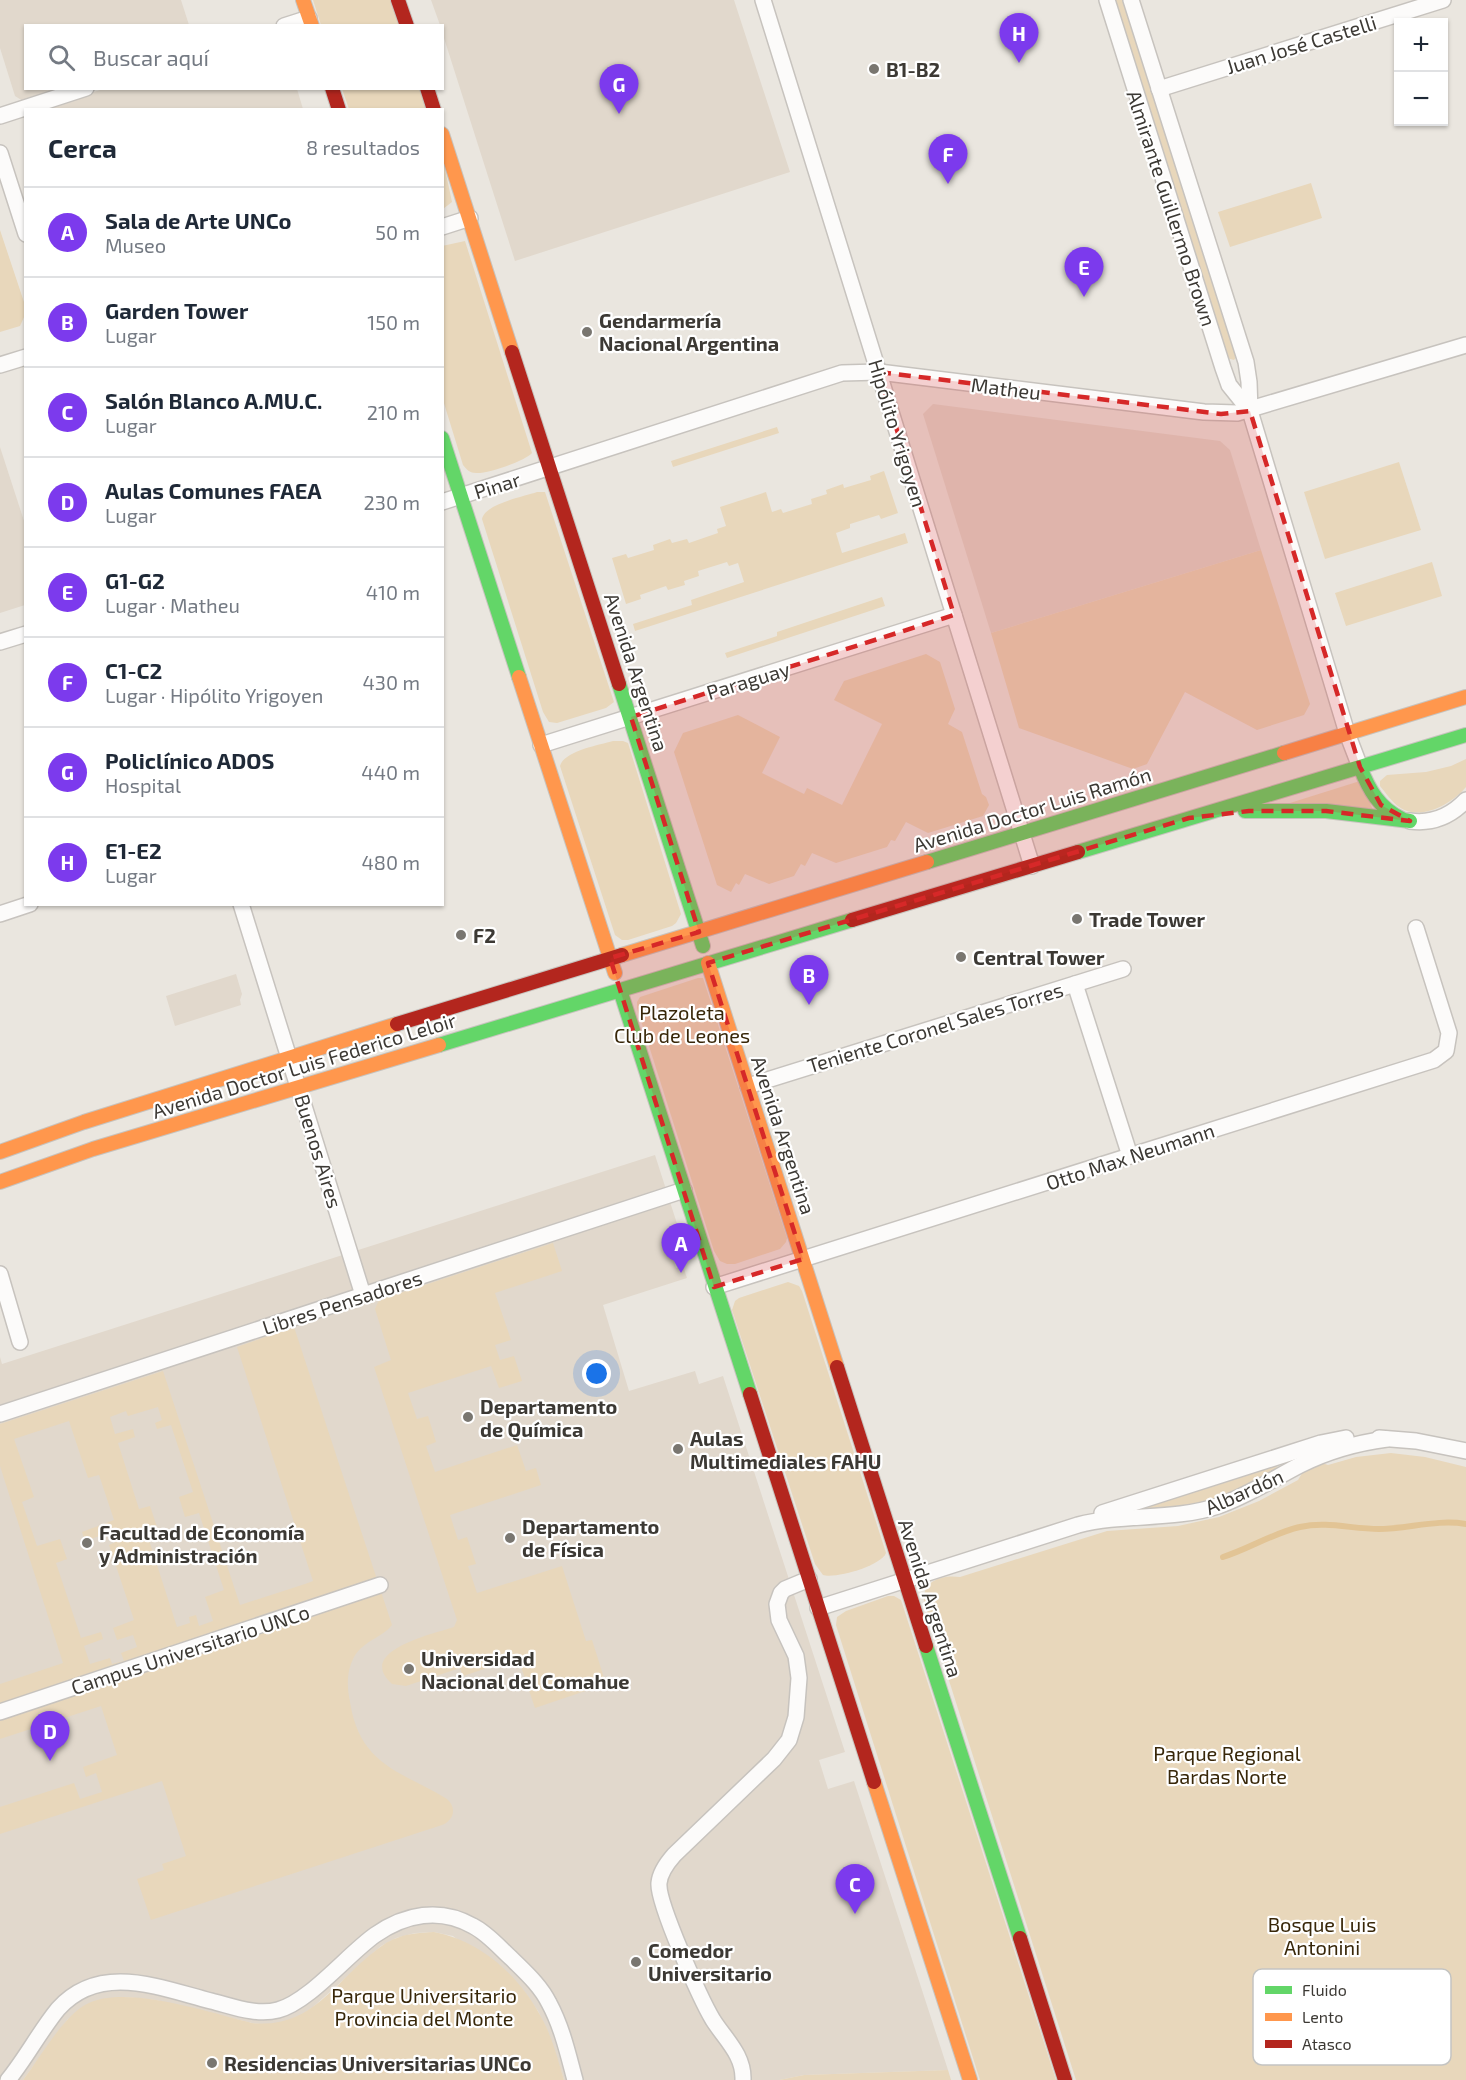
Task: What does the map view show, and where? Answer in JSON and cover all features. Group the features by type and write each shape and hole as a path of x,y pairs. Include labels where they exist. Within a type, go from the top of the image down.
{"main road":[{"path":"303,0 310,22"},
{"path":"398,0 405,24"},
{"path":"333,90 338,108"},
{"path":"429,90 433,108"},
{"name":"Avenida Argentina","path":"444,140 631,717 1065,2080"},
{"path":"444,444 970,2080"},
{"name":"Avenida Doctor Luis Ramón","path":"610,958 1466,697"},
{"path":"620,990 1466,735"},
{"path":"1360,767 1369,789 1381,806 1397,817 1410,821"},
{"path":"1189,818 1249,811 1293,810 1326,811 1410,821"},
{"name":"Avenida Doctor Luis Federico Leloir","path":"0,1152 84,1122 610,958"},
{"name":"Avenida Doctor Luis Federico Leloir","path":"0,1182 93,1149 620,990"}],"street":[{"name":"Hipólito Yrigoyen","path":"763,0 1032,866"},
{"name":"Almirante Guillermo Brown","path":"1107,0 1222,368 1230,385 1250,411"},
{"name":"Almirante Guillermo Brown","path":"1131,0 1246,362 1250,411 1347,733 1360,767"},
{"name":"Juan José Castelli","path":"1159,89 1443,0"},
{"path":"25,108 80,90"},
{"path":"0,116 24,108"},
{"path":"0,153 24,228"},
{"path":"444,226 470,218"},
{"name":"Matheu","path":"551,468 827,377 854,372 879,372 1221,414 1250,411 1466,345"},
{"path":"0,365 24,358"},
{"name":"Pinar","path":"444,501 551,468"},
{"name":"Paraguay","path":"541,745 954,615"},
{"path":"0,642 24,635"},
{"path":"1410,821 1426,822 1445,817 1466,801"},
{"path":"0,914 24,906"},
{"name":"Buenos Aires","path":"242,906 300,1087 363,1295"},
{"name":"Otto Max Neumann","path":"714,1287 1434,1060 1446,1051 1447,1022 1416,928"},
{"name":"Teniente Coronel Sales Torres","path":"748,1086 1123,969"},
{"path":"1075,984 1130,1156"},
{"name":"Libres Pensadores","path":"0,1414 684,1190"},
{"path":"0,1274 20,1342"},
{"name":"Albardón","path":"818,1608 1321,1443 1352,1438 1387,1439 1430,1443 1466,1451"},
{"name":"Albardón","path":"1060,1529 1107,1518 1162,1516 1201,1511 1235,1499 1323,1455 1358,1443 1387,1439"},
{"path":"743,2080 740,2060 708,2012 661,1902 659,1883 661,1874 674,1855 774,1759 789,1740 796,1718 798,1671 796,1656 779,1620 777,1604 780,1593 785,1589 809,1579"},
{"name":"Campus Universitario UNCo","path":"0,1712 380,1585"},
{"path":"8,2080 57,2011 78,1993 93,1986 108,1982 130,1982 251,2011 278,2010 305,1995 380,1932 400,1921 428,1914 446,1915 474,1926 487,1935 537,1985 555,2013 575,2080"}],"highlighted area":[{"path":"879,372 1221,414 1250,411 1360,767 1381,805 1410,821 1326,811 1249,811 1189,818 708,963 803,1259 714,1287 610,958 699,932 631,717 954,615"}],"shaded area":[{"path":"0,0 181,0 189,24 24,24 24,90 57,90 23,101 15,96 0,48"},
{"path":"431,0 734,0 790,172 515,261 444,38 444,24 440,24"},
{"path":"100,90 297,90 303,108 46,108"},
{"path":"933,404 1220,441 1230,450 1261,550 991,633 923,414"},
{"path":"0,447 24,521 24,605 0,613"},
{"path":"236,974 242,994 241,1005 175,1026 166,996"},
{"name":"Universidad Nacional del Comahue","path":"655,1155 680,1233 666,1238 676,1268 683,1266 687,1278 603,1305 629,1391 695,1371 699,1384 723,1376 845,1752 819,1760 828,1789 854,1781 948,2070 804,2075 779,2080 564,2080 548,2032 538,2011 524,1991 453,1936 434,1932 415,1933 396,1938 381,1946 313,2007 285,2022 268,2025 252,2023 156,2000 126,1997 104,1999 68,2019 23,2080 0,2080 0,1357 2,1364"}],"green space":[{"path":"313,0 390,0 399,24 321,24"},
{"path":"1113,0 1124,0 1237,356 1234,360 1227,358"},
{"path":"342,90 420,90 427,108 349,108"},
{"path":"444,164 452,202 444,208"},
{"path":"1311,183 1322,218 1230,247 1218,212"},
{"path":"0,230 24,302 24,317 20,326 0,332"},
{"path":"465,241 532,453 514,463 481,473 470,472 463,465 444,403 444,246"},
{"path":"777,427 779,433 673,467 671,461"},
{"path":"1399,462 1421,530 1325,559 1304,492"},
{"path":"884,471 898,513 881,519 879,515 850,524 850,528 836,533 842,553 905,533 908,543 635,631 633,624 692,605 691,600 744,582 738,563 729,566 727,562 698,571 699,576 684,581 685,585 668,590 666,586 640,595 641,599 626,604 612,558 626,554 628,558 654,550 653,545 670,539 672,543 687,539 689,543 718,533 717,529 726,526 720,507 766,492 772,512 781,509 783,513 812,504 811,499 827,494 826,490 843,484 844,488 871,480 870,476"},
{"path":"537,492 545,492 614,702 606,708 557,723 549,722 543,712 482,519 490,509 497,505"},
{"path":"1261,550 1310,704 1304,715 1257,730 1185,692 1147,764 1133,769 1019,728 991,633"},
{"path":"1432,562 1442,596 1346,626 1335,593"},
{"path":"882,597 885,606 727,658 725,653 777,636 777,632"},
{"path":"926,654 940,662 955,709 948,724 962,732 982,794 989,805 983,816 928,833 906,822 895,841 891,840 887,847 836,863 812,853 805,866 801,864 794,876 769,884 745,874 739,885 736,883 731,892 717,885 674,752 683,733 738,715 780,737 762,773 804,794 807,788 842,805 882,724 834,700 844,681"},
{"path":"613,741 628,743 681,914 672,926 628,940 622,940 615,935 560,766 568,756"},
{"path":"1466,759 1466,787 1444,805 1426,812 1416,813 1399,807 1380,786 1380,781 1387,775 1426,772 1451,766"},
{"path":"1360,781 1374,812 1290,803"},
{"name":"Plazoleta Club de Leones","path":"703,978 787,1238 780,1249 735,1264 720,1261 714,1251 637,1008 640,997"},
{"path":"553,1243 562,1271 495,1293 511,1340 495,1345 500,1360 514,1356 522,1381 499,1388 491,1366 408,1393 417,1419 428,1416 436,1442 426,1446 435,1472 517,1445 526,1471 536,1468 541,1485 450,1515 458,1540 467,1537 476,1564 468,1566 477,1593 562,1566 586,1641 592,1640 606,1684 535,1708 518,1658 463,1676 460,1668 406,1686 392,1684 383,1672 383,1662 390,1653 415,1639 454,1627 457,1620 374,1367 391,1360 375,1309 378,1302 385,1298"},
{"path":"788,1282 799,1286 802,1291 886,1553 867,1567 837,1575 823,1575 815,1564 732,1310 735,1301 739,1298"},
{"path":"294,1327 392,1625 358,1651 351,1663 348,1685 355,1723 363,1740 373,1753 399,1773 447,1799 452,1806 453,1813 442,1825 151,1920 137,1879 164,1870 162,1864 186,1856 162,1781 0,1834 0,1807 74,1783 80,1799 102,1792 96,1773 86,1777 83,1767 117,1755 101,1706 0,1739 0,1684 63,1663 0,1466 0,1424 163,1371 240,1605 305,1584 313,1581 237,1347","holes":["158,1407 162,1420 155,1423 157,1429 171,1425 193,1492 179,1497 185,1517 199,1513 224,1590 205,1597 213,1621 199,1626 196,1615 189,1617 190,1623 177,1627 146,1531 157,1527 150,1506 139,1509 118,1443 135,1437 133,1429 115,1434 110,1417 126,1411 128,1416","69,1421 88,1478 99,1475 114,1520 82,1532 85,1541 117,1530 120,1540 109,1545 134,1620 113,1628 117,1640 133,1635 137,1647 121,1653 124,1661 112,1664 110,1658 90,1664 84,1646 103,1639 101,1632 81,1638 56,1563 67,1559 60,1539 37,1546 22,1502 34,1497 14,1439"]},
{"name":"Parque Regional Bardas Norte","path":"1391,1453 1425,1457 1466,1467 1466,2080 1076,2080 925,1605 925,1590 928,1585 939,1578 960,1577 1107,1531 1178,1526 1219,1517 1259,1501 1298,1480 1304,1470 1319,1462 1328,1465 1356,1457"},
{"path":"1277,1463 1278,1466 1275,1469 1252,1483 1212,1501 1170,1509 1128,1510"},
{"path":"888,1596 901,1600 1056,2080 980,2080 836,1625 837,1617 846,1611"},
{"name":"Parque Universitario Provincia del Monte","path":"434,1932 471,1945 503,1967 516,1981 529,1997 548,2031 564,2080 23,2080 60,2028 85,2005 102,1999 144,1998 191,2007 252,2023 272,2023 304,2013 331,1992 370,1955 390,1941 411,1934"},
{"path":"948,2070 951,2080 779,2080 804,2075"}],"waterway":[{"path":"1223,1557 1280,1533 1310,1525 1390,1529 1433,1523 1466,1524"}],"traffic: fast":[{"path":"444,444 519,677"},
{"path":"619,684 703,946"},
{"path":"1078,852 1466,735"},
{"path":"927,862 1284,753"},
{"path":"1360,767 1376,798 1394,815 1402,819"},
{"path":"1245,811 1326,811 1410,821"},
{"path":"439,1045 852,920"},
{"path":"620,990 750,1394"},
{"path":"926,1646 1020,1938"}],"traffic: slow":[{"path":"303,0 311,24"},
{"path":"444,140 512,352"},
{"path":"519,677 615,973"},
{"path":"1284,753 1466,697"},
{"path":"622,955 927,862"},
{"path":"708,963 837,1367"},
{"path":"0,1152 84,1122 397,1024"},
{"path":"0,1182 93,1149 439,1045"},
{"path":"874,1782 970,2080"}],"traffic: jam":[{"path":"398,0 406,24"},
{"path":"333,90 338,108"},
{"path":"428,90 433,108"},
{"path":"512,352 619,684"},
{"path":"852,920 1078,852"},
{"path":"397,1024 622,955"},
{"path":"837,1367 926,1646"},
{"path":"750,1394 874,1782"},
{"path":"1020,1938 1065,2080"}],"place":[{"name":"E1-E2","path":"1019,63"},
{"name":"B1-B2","path":"874,69"},
{"name":"Policlínico ADOS","path":"619,114"},
{"name":"C1-C2","path":"948,184"},
{"name":"G1-G2","path":"1084,297"},
{"name":"Gendarmería Nacional Argentina","path":"587,332"},
{"name":"Trade Tower","path":"1077,919"},
{"name":"F2","path":"461,935"},
{"name":"Central Tower","path":"961,957"},
{"name":"Garden Tower","path":"809,1005"},
{"name":"Sala de Arte UNCo","path":"681,1273"},
{"name":"Departamento de Química","path":"468,1417"},
{"name":"Aulas Multimediales FAHU","path":"678,1449"},
{"name":"Departamento de Física","path":"510,1538"},
{"name":"Facultad de Economía y Administración","path":"87,1543"},
{"name":"Universidad Nacional del Comahue","path":"409,1669"},
{"name":"Aulas Comunes FAEA","path":"50,1761"},
{"name":"Salón Blanco A.MU.C.","path":"855,1914"},
{"name":"Comedor Universitario","path":"636,1962"},
{"name":"Residencias Universitarias UNCo","path":"212,2063"}],"park label":[{"name":"Bosque Luis Antonini","path":"1322,1936"}]}
